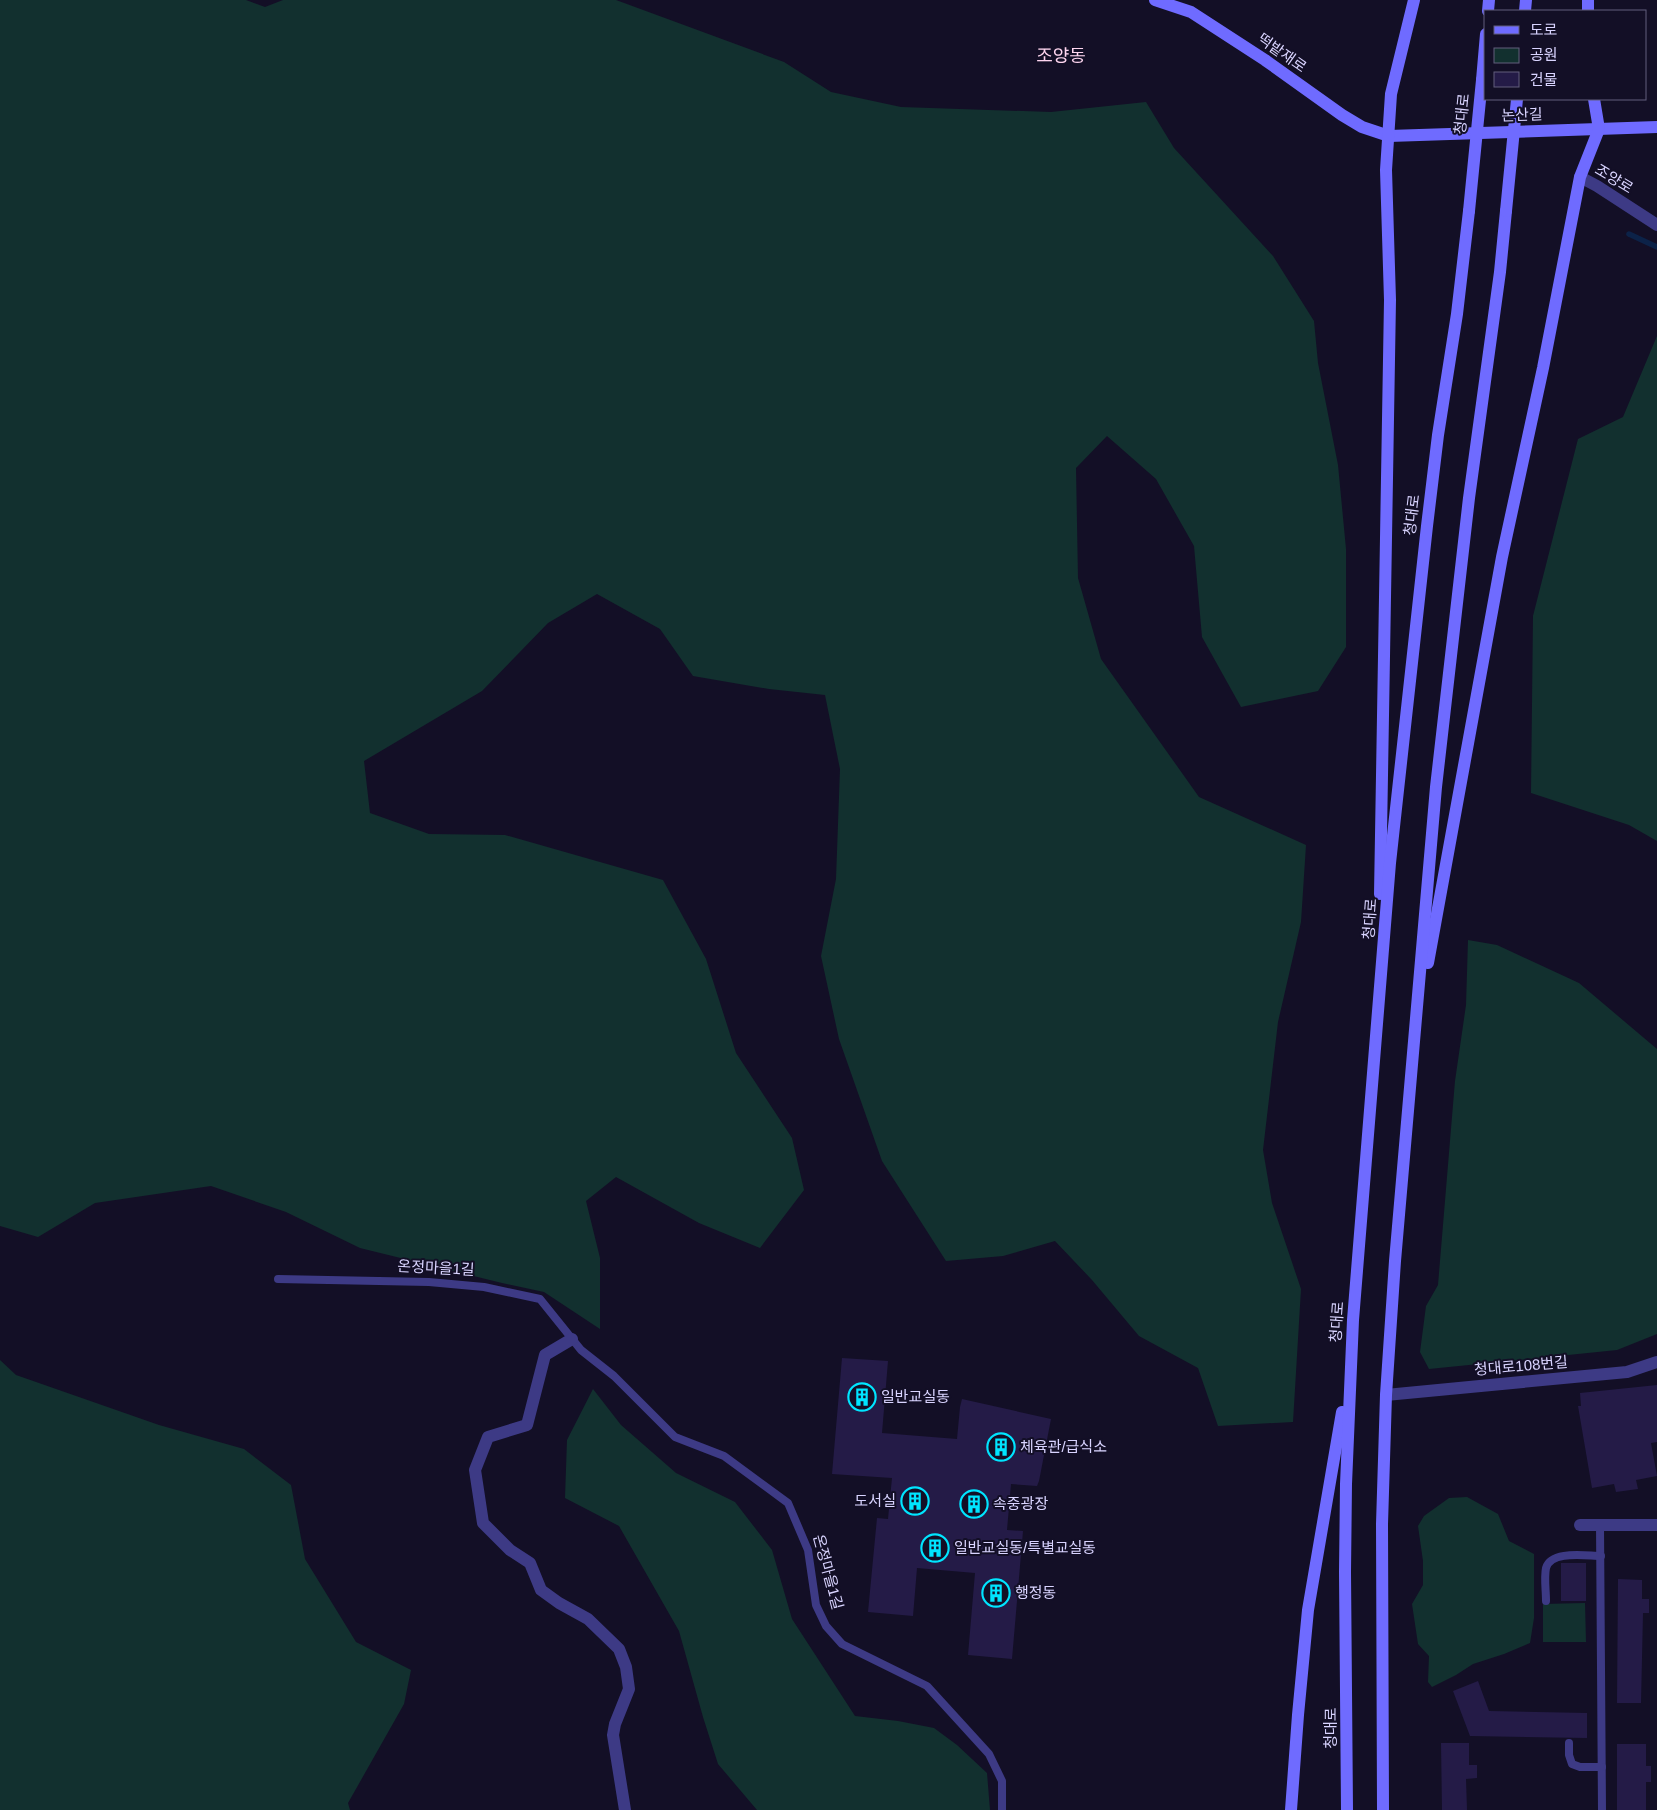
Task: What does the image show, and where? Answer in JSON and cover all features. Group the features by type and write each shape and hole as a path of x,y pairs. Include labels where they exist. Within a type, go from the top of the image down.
{"street":[{"name":"떡밭재로","path":"1155,0 1191,12 1266,60 1342,115 1362,127 1388,136"},
{"path":"1378,1017 1390,300 1386,170 1391,94 1414,0"},
{"name":"청대로","path":"1347,1810 1345,1572 1351,1365 1390,863 1418,599 1438,435 1457,314 1484,57"},
{"path":"1384,1810 1382,1550 1386,1395 1395,1262 1427,883 1449,670 1468,498 1499,281 1517,100"},
{"path":"1416,1027 1502,556 1544,368 1580,178 1599,129 1594,100"},
{"name":"논산길","path":"1388,136 1657,127"},
{"name":"조양로","path":"1580,178 1597,186 1657,225"},
{"path":"572,1339 545,1355 527,1425 488,1437 475,1470 484,1523 510,1550 530,1563 542,1590 559,1603 588,1619 619,1650 623,1658 629,1689 615,1724 613,1735 625,1810"},
{"name":"청대로108번길","path":"1386,1395 1626,1372 1657,1362"},
{"path":"1292,1810 1298,1715 1308,1610 1351,1365"},
{"path":"1580,1525 1657,1525"}],"lane":[{"name":"온정마을1길","path":"278,1279 429,1282 484,1287 540,1299 581,1350 614,1376 675,1437 724,1456 788,1503 808,1550 816,1605 826,1626 842,1644 927,1686 989,1754 1002,1781 1002,1810"},
{"path":"1600,1525 1602,1810"},
{"path":"1546,1601 1545,1576 1546,1567 1550,1561 1556,1557 1564,1556 1600,1556"},
{"path":"1569,1743 1569,1755 1572,1764 1580,1768 1602,1767"}],"green space":[{"path":"0,0 246,0 265,7 283,0 616,0 784,62 831,92 901,107 1051,112 1146,102 1174,148 1273,256 1314,321 1318,363 1338,465 1346,549 1346,647 1318,691 1241,707 1202,637 1194,546 1156,479 1107,436 1076,468 1078,578 1101,659 1199,797 1306,845 1301,922 1278,1022 1263,1150 1272,1203 1301,1289 1293,1422 1218,1426 1198,1368 1139,1336 1092,1280 1055,1241 1003,1256 946,1261 882,1161 839,1039 821,956 836,879 840,769 825,695 769,689 693,676 660,629 597,594 548,623 482,691 364,761 370,813 429,834 505,835 663,880 706,959 736,1053 792,1138 804,1190 760,1248 699,1223 616,1177 586,1201 600,1258 600,1329 544,1292 360,1248 286,1212 211,1186 95,1203 38,1237 0,1226"},
{"path":"1657,336 1657,841 1629,825 1531,793 1533,616 1578,439 1623,417"},
{"path":"1468,940 1497,945 1579,983 1657,1049 1657,1334 1617,1350 1429,1369 1420,1352 1426,1306 1438,1285 1455,1081 1466,1005"},
{"path":"0,1360 16,1375 159,1425 244,1449 291,1485 305,1559 356,1642 411,1670 404,1704 348,1803 350,1810 0,1810"},
{"path":"593,1389 621,1425 676,1473 735,1502 772,1550 792,1619 855,1716 898,1721 934,1728 957,1745 987,1773 990,1810 757,1810 718,1764 679,1631 619,1526 565,1498 567,1440"},
{"path":"1467,1497 1498,1514 1509,1541 1534,1554 1534,1618 1530,1643 1473,1664 1432,1687 1428,1682 1429,1656 1418,1644 1412,1604 1423,1585 1423,1561 1418,1526 1424,1516 1449,1498"},
{"path":"1585,1603 1586,1642 1543,1642 1543,1604"}],"building":[{"path":"842,1358 888,1361 882,1433 957,1439 962,1399 1051,1419 1037,1486 1011,1484 1007,1530 1023,1531 1012,1659 968,1655 975,1573 917,1568 913,1616 868,1612 877,1518 888,1519 892,1478 832,1474"},
{"path":"1657,1385 1657,1442 1651,1443 1657,1476 1636,1480 1638,1489 1616,1492 1614,1484 1592,1488 1578,1406 1581,1406 1580,1393"},
{"path":"1561,1563 1586,1563 1586,1601 1561,1601"},
{"path":"1618,1579 1642,1580 1642,1599 1649,1599 1649,1613 1643,1613 1641,1703 1617,1703"},
{"path":"1478,1681 1489,1711 1587,1713 1587,1738 1470,1736 1453,1691"},
{"path":"1441,1743 1469,1743 1469,1765 1477,1765 1477,1778 1466,1779 1467,1810 1442,1810"},
{"path":"1617,1744 1646,1744 1646,1766 1651,1766 1651,1782 1646,1782 1646,1810 1617,1810"}],"waterway":[{"path":"1629,234 1657,247"}],"place":[{"name":"일반교실동","path":"862,1397"},
{"name":"체육관/급식소","path":"1001,1447"},
{"name":"도서실","path":"915,1501"},
{"name":"속중광장","path":"974,1504"},
{"name":"일반교실동/특별교실동","path":"935,1548"},
{"name":"행정동","path":"996,1593"}],"district":[{"name":"조양동","path":"1061,56"}]}
